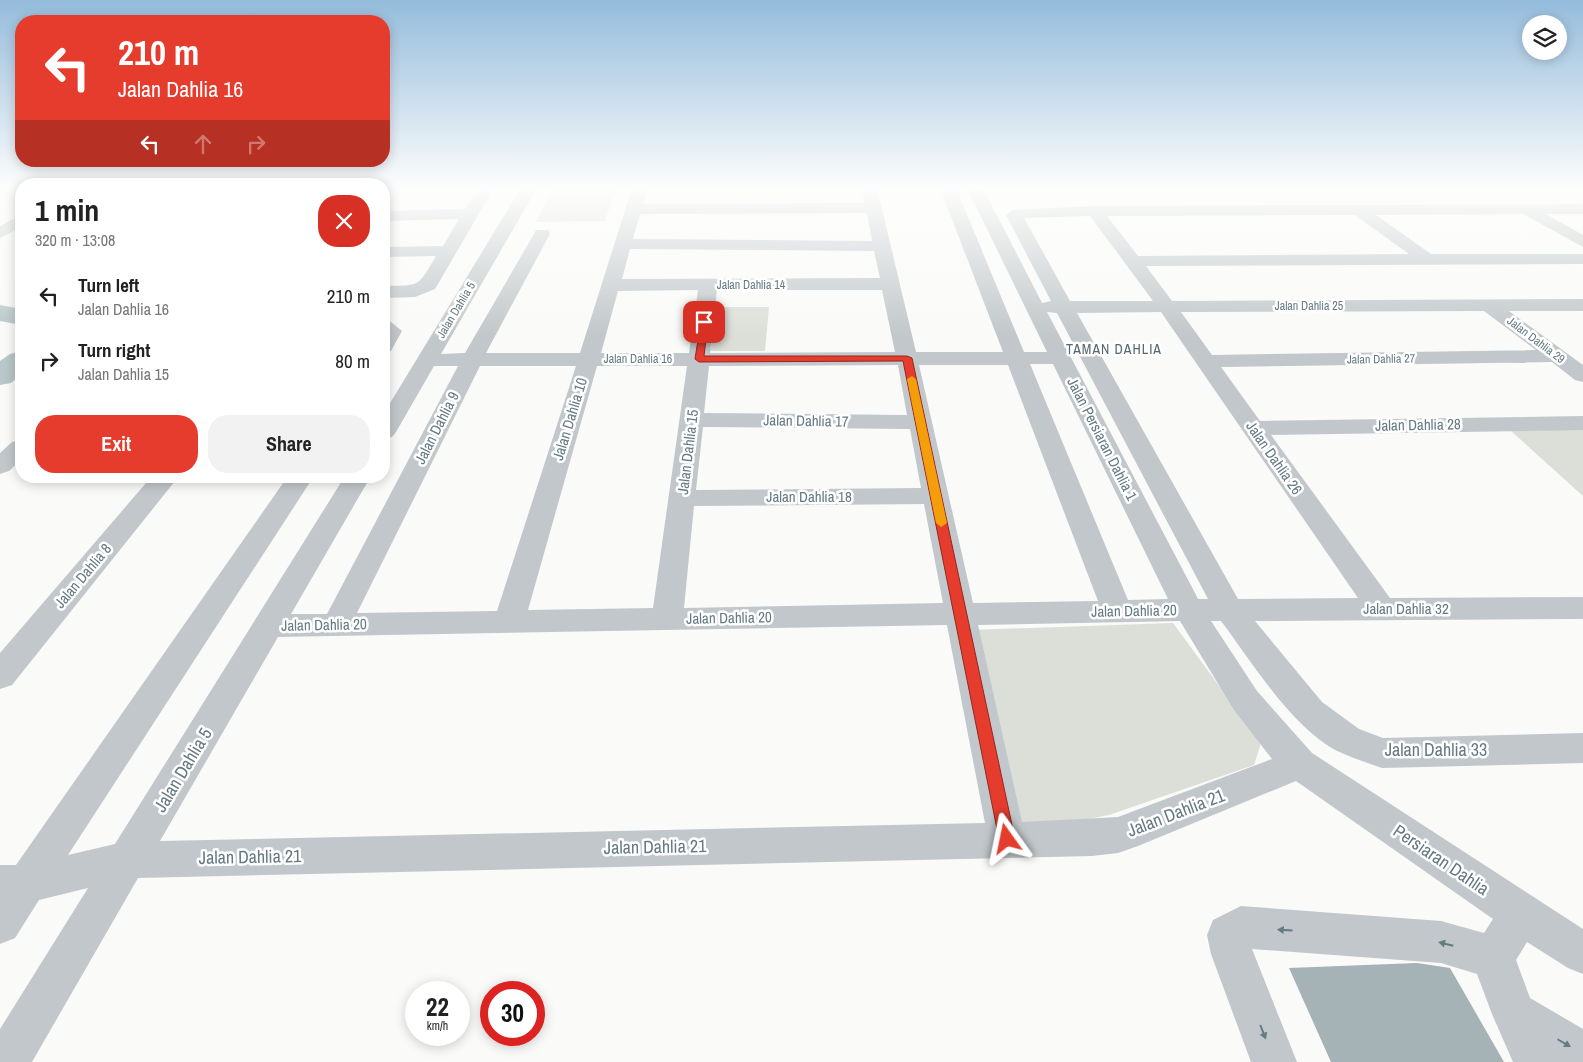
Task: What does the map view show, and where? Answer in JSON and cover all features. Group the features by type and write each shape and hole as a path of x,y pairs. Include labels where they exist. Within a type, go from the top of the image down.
{"street":[{"path":"390,292 415,291 428,285 456,238"},
{"name":"Jalan Dahlia 5","path":"390,422 499,238"},
{"name":"Jalan Dahlia 9","path":"336,625 472,360 540,238"},
{"name":"Jalan Dahlia 10","path":"508,622 625,238"},
{"path":"880,238 1007,839"},
{"path":"968,238 1118,612"},
{"name":"Jalan Persiaran Dahlia 1","path":"1000,238 1188,610 1250,709 1272,736 1299,764"},
{"name":"Jalan Dahlia 33","path":"1026,238 1229,610 1310,712 1347,739 1382,753 1583,748"},
{"name":"Jalan Dahlia 26","path":"1115,238 1206,361 1382,609"},
{"path":"1397,238 1426,259"},
{"path":"623,244 882,246"},
{"path":"390,252 448,251"},
{"path":"1132,261 1583,259"},
{"name":"Jalan Dahlia 14","path":"611,285 891,284"},
{"name":"Jalan Dahlia 15","path":"667,619 708,286"},
{"name":"Jalan Dahlia 29","path":"1488,305 1583,376"},
{"name":"Jalan Dahlia 25","path":"1035,307 1583,305"},
{"name":"Jalan Dahlia 27","path":"1206,361 1557,356"},
{"name":"Jalan Dahlia 16","path":"426,360 1060,358"},
{"name":"Jalan Dahlia 17","path":"692,420 920,422"},
{"name":"Jalan Dahlia 28","path":"1253,428 1583,423"},
{"path":"0,466 15,452"},
{"name":"Jalan Dahlia 8","path":"0,676 160,483"},
{"path":"0,923 13,884 296,483"},
{"name":"Jalan Dahlia 5","path":"6,1062 270,626 354,483"},
{"name":"Jalan Dahlia 18","path":"682,498 936,496"},
{"name":"Jalan Dahlia 32","path":"1188,610 1583,608"},
{"name":"Jalan Dahlia 20","path":"270,626 1188,610"},
{"name":"Jalan Dahlia 21","path":"13,884 128,860 1092,838 1118,835 1138,829 1299,764"},
{"name":"Persiaran Dahlia","path":"1299,764 1521,914 1583,953"},
{"path":"1493,957 1521,914"},
{"path":"1274,1062 1232,954 1228,935 1241,927 1441,942 1493,957"},
{"path":"1493,957 1514,1014 1537,1062"},
{"path":"1514,1014 1583,1055"}],"shaded area":[{"path":"718,307 769,307 765,351 710,351"},
{"path":"1583,429 1583,496 1510,430"},
{"path":"1173,623 1261,743 1254,765 1109,815 1034,829 1013,819 971,630"}],"building":[{"path":"1417,963 1450,968 1504,1062 1331,1062 1289,968"}],"waterway":[{"path":"0,313 15,316"},
{"path":"0,376 15,365"}],"slow traffic":[{"path":"912,379 941,523"}],"district":[{"name":"TAMAN DAHLIA","path":"1114,349"}],"route":[{"path":"704,322 699,359 907,358 1007,839"}]}
